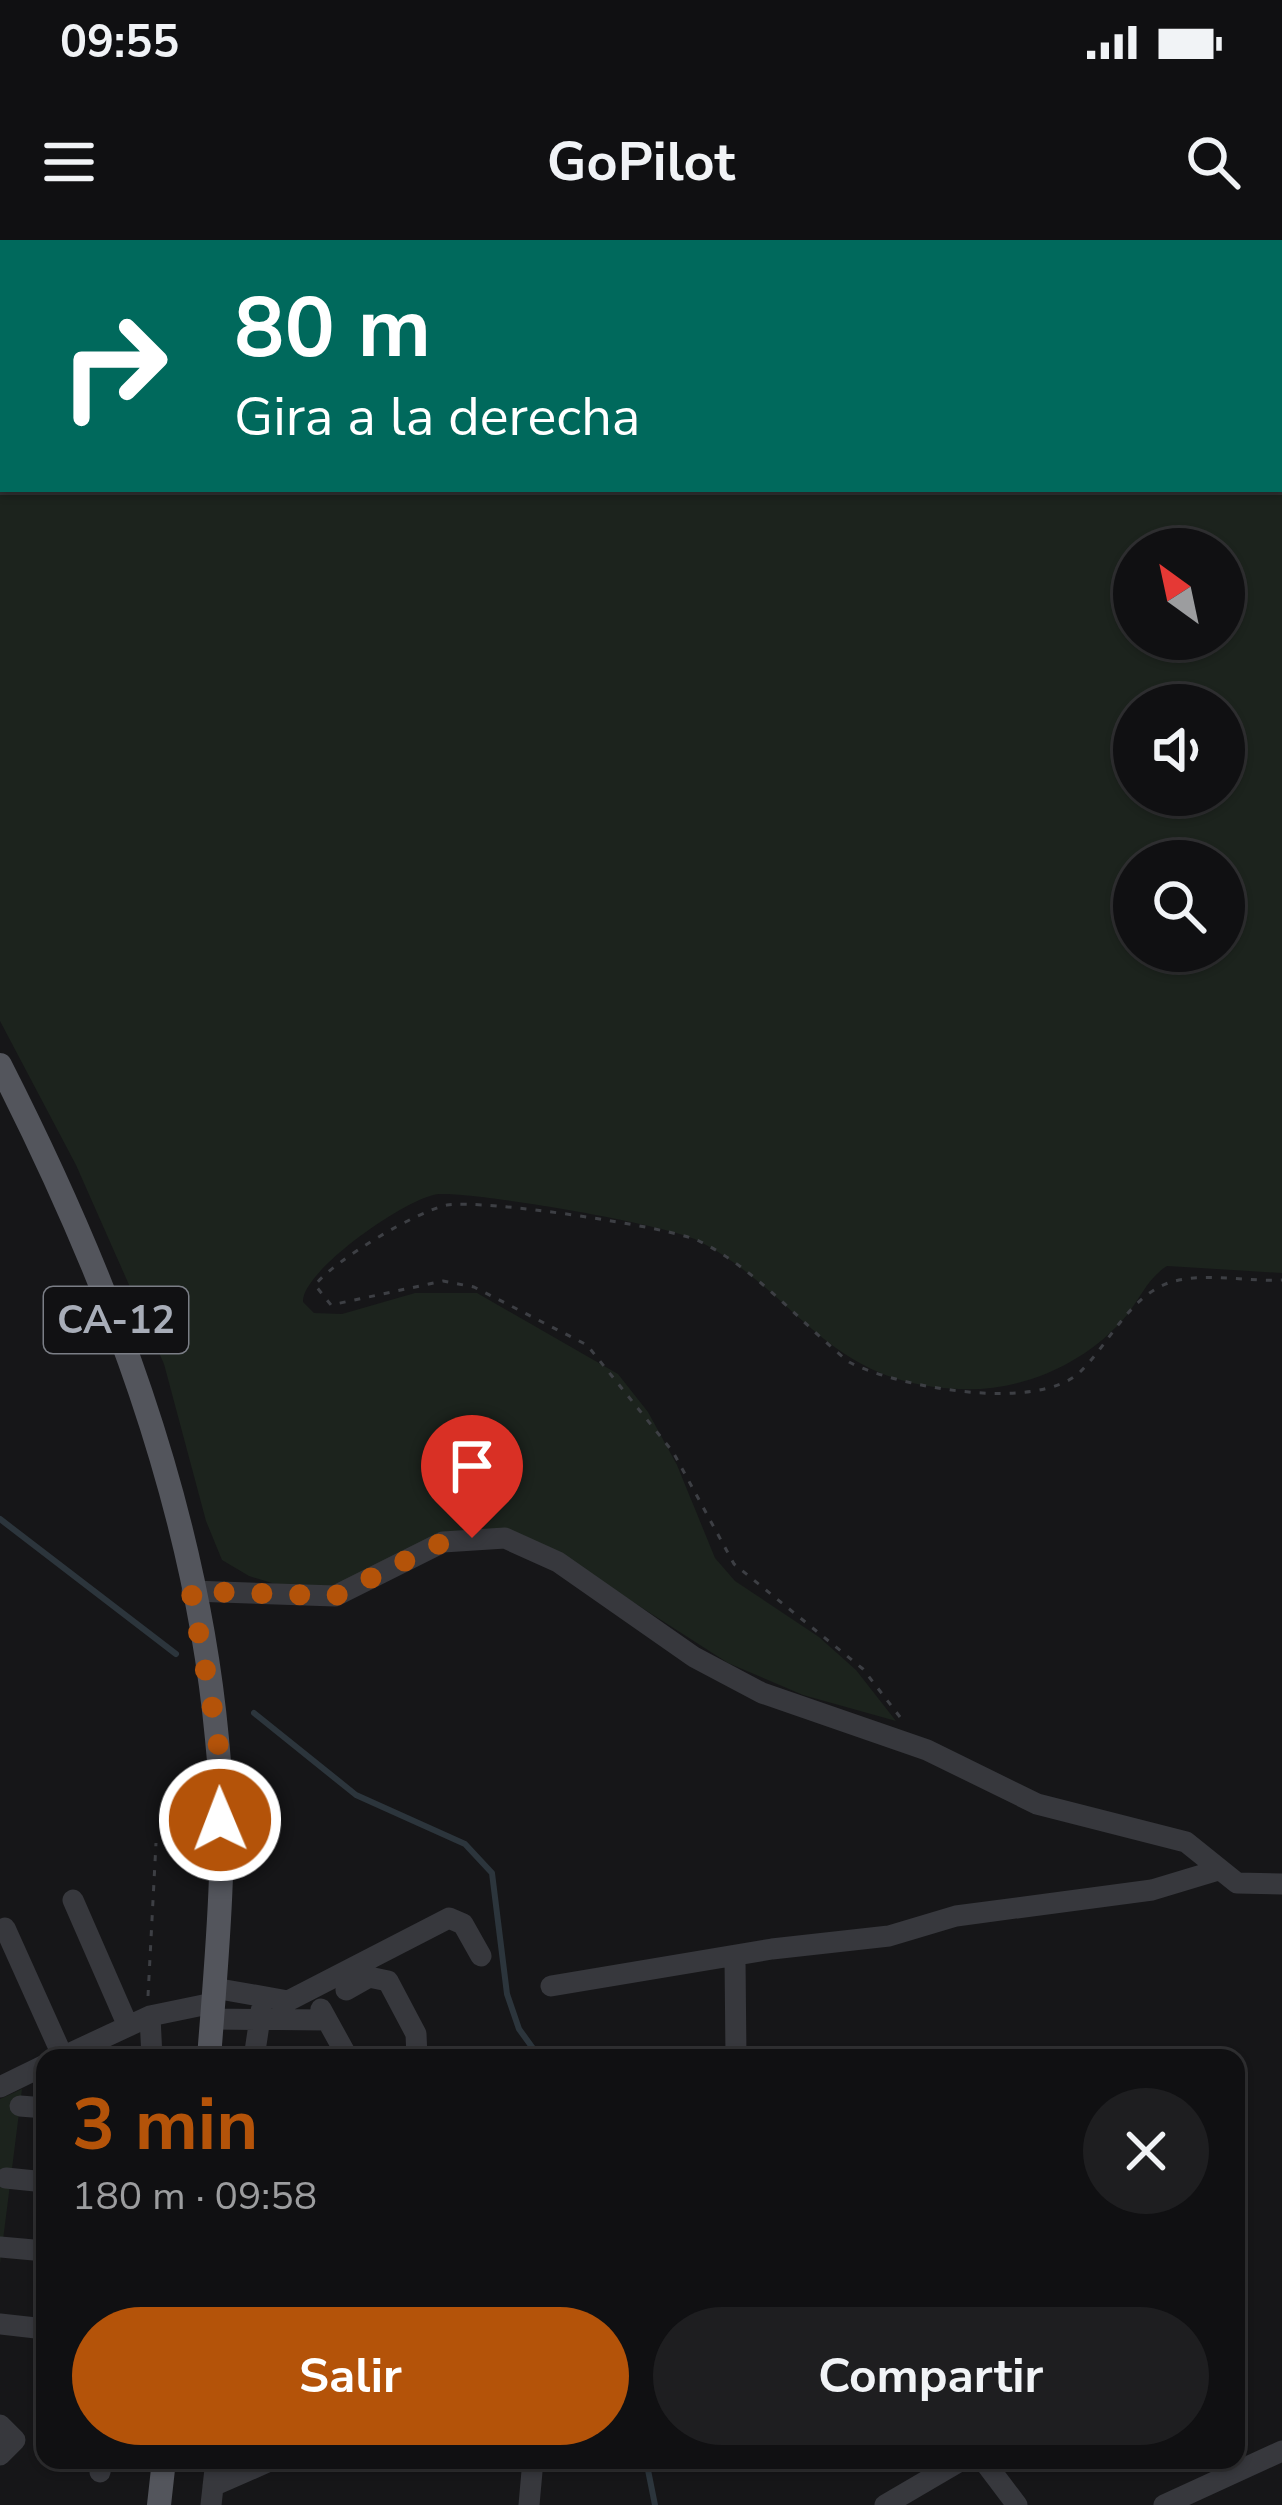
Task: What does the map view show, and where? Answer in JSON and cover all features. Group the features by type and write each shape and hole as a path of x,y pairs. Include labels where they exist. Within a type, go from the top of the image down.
{"main road":[{"name":"CA-12","path":"0,1065 97,1266 149,1417 191,1591 218,1739 222,1900 209,2049"},
{"path":"159,2505 163,2469"}],"street":[{"path":"191,1591 335,1596 443,1542 506,1538 558,1562 694,1657 762,1693 922,1748 1037,1804 1186,1841 1215,1871 1237,1883 1282,1884"},
{"path":"551,1986 889,1936 956,1916 1036,1902 1164,1888 1215,1871"},
{"path":"73,1900 128,2026"},
{"path":"80,2049 150,2016 263,1993 320,2006 449,1918 464,1924 481,1955"},
{"path":"5,1928 57,2049"},
{"path":"735,1958 736,2049"},
{"path":"213,2003 259,2024 320,2006 379,1976 388,1981 416,2034 416,2049"},
{"path":"255,2049 263,1993"},
{"path":"320,2006 343,2049"},
{"path":"150,2016 152,2049"},
{"path":"0,2086 36,2069"},
{"path":"20,2106 36,2107"},
{"path":"6,2179 36,2181"},
{"path":"0,2247 36,2251"},
{"path":"0,2324 36,2328"},
{"path":"1245,2468 1282,2451"},
{"path":"212,2496 257,2469"},
{"path":"529,2505 531,2469"},
{"path":"885,2505 947,2469"},
{"path":"990,2469 1017,2505"},
{"path":"1164,2505 1243,2469"}],"path":[{"path":"922,1748 863,1669 734,1564 674,1452 586,1345 474,1287 425,1282 386,1296 331,1305 315,1285 414,1218 450,1204 652,1228 702,1242 737,1264 849,1362 868,1372 985,1394 1049,1388 1075,1377 1124,1319 1170,1282 1282,1280"},
{"path":"150,2016 156,1844"}],"shaded area":[{"path":"0,492 1282,492 1282,1273 1167,1266 1092,1348 1051,1372 983,1389 913,1383 876,1371 844,1354 732,1261 697,1240 611,1218 491,1198 439,1194 405,1207 337,1255 307,1289 303,1302 314,1313 342,1314 415,1293 477,1293 618,1374 648,1412 677,1465 715,1558 735,1581 819,1637 856,1670 896,1721 803,1695 728,1663 580,1568 495,1530 334,1588 298,1591 249,1576 222,1560 206,1521 164,1364 76,1165 0,1021"},
{"path":"22,2089 0,2264 0,2099"}],"waterway":[{"path":"0,1519 176,1654"},
{"path":"254,1713 356,1795 465,1844 492,1873 507,1994 519,2029 533,2049"},
{"path":"648,2469 655,2505"}],"route":[{"path":"220,1820 218,1739 191,1591 335,1596 443,1542 472,1538"}]}
